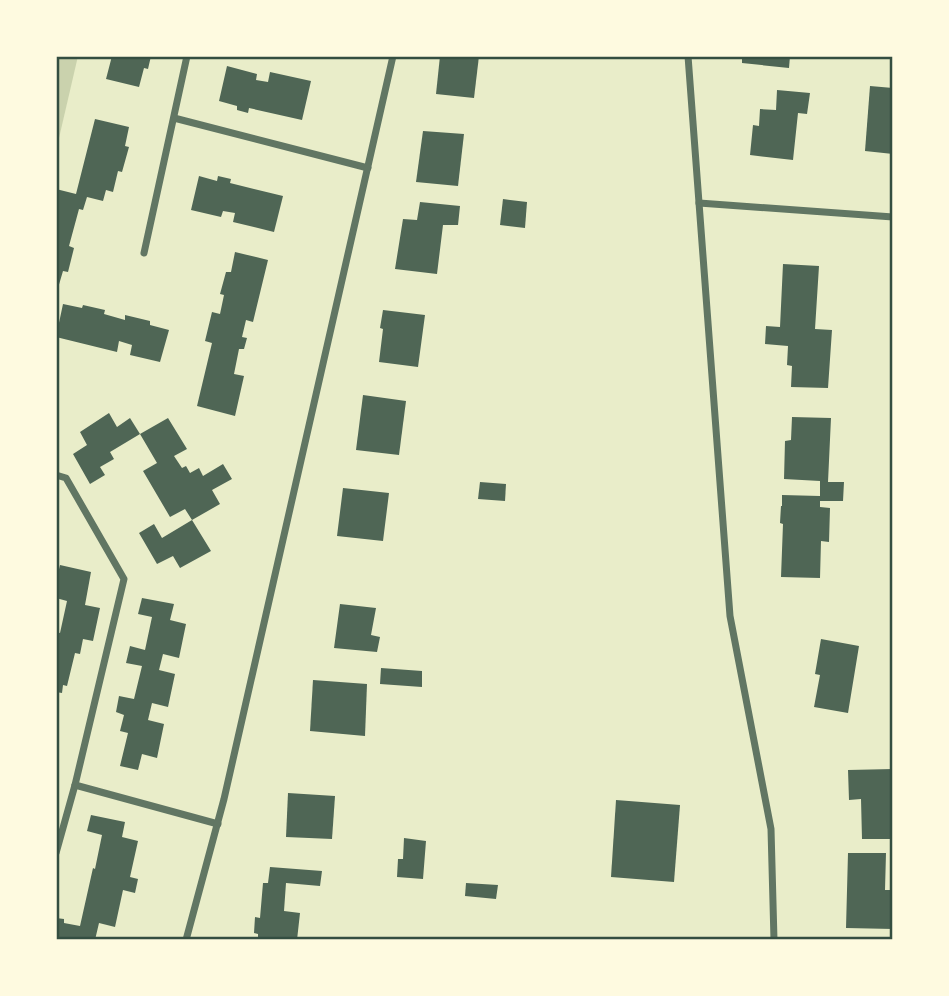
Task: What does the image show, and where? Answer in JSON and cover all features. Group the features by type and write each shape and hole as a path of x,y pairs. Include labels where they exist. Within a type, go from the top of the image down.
{"street":[{"path":"144,253 187,56"},
{"path":"186,940 218,824 393,56"},
{"path":"688,56 730,616 771,829 774,940"},
{"path":"174,118 368,168"},
{"path":"699,202 893,217"},
{"path":"56,475 66,478 124,579 56,853"},
{"path":"75,785 218,824"}],"green space":[{"path":"56,56 78,56 56,151"}],"building":[{"path":"112,56 151,56 148,69 144,68 139,87 106,79"},
{"path":"440,56 479,56 474,98 436,94"},
{"path":"742,56 790,56 789,68 742,63"},
{"path":"227,66 257,74 256,80 268,82 270,72 311,81 302,120 249,108 248,113 237,110 237,106 219,101"},
{"path":"870,86 893,88 893,154 865,151"},
{"path":"777,90 810,93 807,114 798,113 793,160 750,155 753,125 759,126 760,109 776,110"},
{"path":"95,119 129,127 125,146 129,147 122,172 118,171 113,192 106,190 103,201 87,197 83,210 79,209 69,246 74,248 68,272 63,271 56,288 56,189 76,194"},
{"path":"423,131 464,134 458,186 416,182"},
{"path":"199,176 217,181 218,176 231,179 230,183 283,196 274,232 233,222 235,213 223,211 221,217 191,210"},
{"path":"503,199 527,202 525,228 500,225"},
{"path":"420,202 460,206 458,225 443,225 437,274 395,269 403,219 417,220"},
{"path":"235,252 268,260 253,322 246,320 242,337 247,338 244,349 239,349 234,374 244,376 235,416 197,406 212,343 205,341 212,312 220,314 224,295 220,294 226,272 231,272"},
{"path":"783,264 819,266 815,329 832,330 828,388 791,387 792,366 787,365 788,346 765,344 766,326 780,327"},
{"path":"63,304 105,310 104,314 125,320 125,315 150,321 150,325 169,330 160,362 130,355 132,345 119,341 117,352 56,337"},
{"path":"383,310 425,315 418,367 379,362"},
{"path":"363,395 406,401 399,455 356,450"},
{"path":"109,413 117,427 130,418 140,434 110,452 114,459 100,467 105,475 90,484 73,454 87,445 80,432"},
{"path":"792,417 831,418 828,482 844,482 843,501 820,501 820,507 830,508 829,542 821,541 820,578 781,577 782,495 820,496 820,481 784,479 785,441 791,440"},
{"path":"168,418 187,449 174,456 182,468 186,466 190,473 199,468 203,476 223,464 232,479 212,490 220,504 192,520 185,509 170,517 143,471 157,463 140,434"},
{"path":"480,482 506,484 505,501 478,499"},
{"path":"343,488 389,493 383,541 337,536"},
{"path":"192,520 211,551 180,568 173,556 157,564 139,533 154,524 162,538"},
{"path":"60,565 91,572 85,605 100,608 93,641 83,639 80,654 75,653 67,686 63,685 62,693 56,692 56,632 60,633 67,601 56,598"},
{"path":"142,598 174,604 170,620 186,624 179,658 163,654 159,670 175,674 168,707 152,703 148,720 164,724 157,758 142,754 138,770 120,766 128,733 120,731 124,715 116,712 119,696 134,699 142,666 126,663 130,646 145,650 152,617 138,614"},
{"path":"340,604 376,608 371,635 380,637 377,652 334,648"},
{"path":"821,639 859,646 848,713 814,707 820,675 815,674"},
{"path":"381,668 422,671 422,687 380,684"},
{"path":"313,680 367,684 365,736 310,731"},
{"path":"893,769 893,839 862,839 861,799 849,800 848,770"},
{"path":"288,793 335,796 332,839 286,837"},
{"path":"616,800 680,805 674,882 611,877"},
{"path":"91,815 125,822 122,837 138,841 130,877 138,879 135,893 123,890 115,927 99,923 95,940 56,940 56,918 64,919 64,923 80,926 102,835 87,831"},
{"path":"404,838 426,841 423,879 397,877 398,859 403,859"},
{"path":"848,853 886,853 885,890 893,890 893,929 846,928"},
{"path":"270,867 322,871 320,886 286,883 284,911 300,913 297,940 258,940 258,934 254,933 255,917 260,918 263,883 268,883"},
{"path":"466,883 498,885 496,899 465,896"}]}
